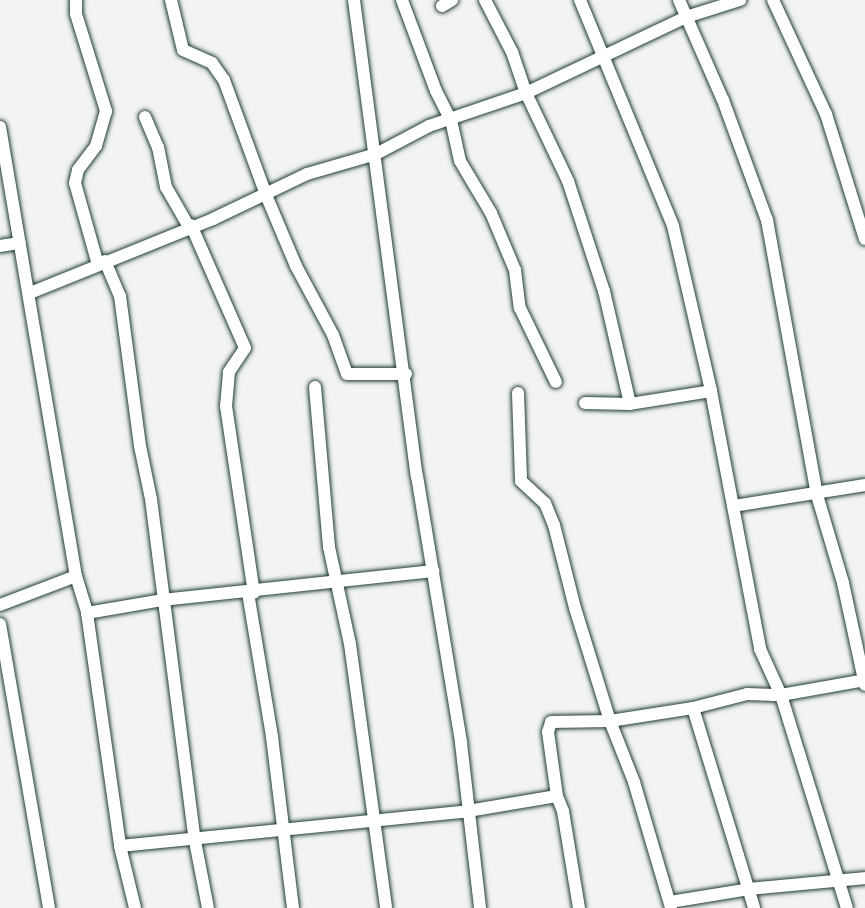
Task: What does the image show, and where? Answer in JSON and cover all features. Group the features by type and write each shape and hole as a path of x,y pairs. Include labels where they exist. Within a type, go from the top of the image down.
{"street":[{"path":"76,0 76,14 106,111 96,146 78,170 75,183 101,263 120,296 140,446 151,499 162,600 194,836 208,908"},
{"path":"171,0 183,50 212,63 224,80 266,195 296,266 333,335 347,374 406,374"},
{"path":"354,0 406,374 417,476 433,571 480,908"},
{"path":"402,0 435,91 451,120 460,161 490,213 515,270 520,308 556,382"},
{"path":"485,0 512,52 526,93 568,182 604,291 630,404"},
{"path":"580,0 673,226 711,391 760,649 780,695 848,908"},
{"path":"579,908 563,811 556,796 548,732 551,722 610,721 693,708 747,694 780,695 864,682 843,583 817,495 767,220 723,100 679,0"},
{"path":"30,293 266,195 307,174 376,154 429,126 526,93 686,17 740,0"},
{"path":"773,0 826,114 865,239"},
{"path":"145,117 158,147 166,188 190,226 245,348 229,372 226,406 272,737 281,827 293,908"},
{"path":"0,127 30,293 76,576 87,613 120,846 135,908"},
{"path":"0,246 20,243"},
{"path":"315,387 329,547 350,644 386,908"},
{"path":"585,403 630,404 711,391"},
{"path":"518,393 521,481 545,503 554,525 610,721 628,764 670,905 749,889 865,878"},
{"path":"734,506 817,495 865,485"},
{"path":"87,613 162,600 251,593 433,571"},
{"path":"0,605 76,576"},
{"path":"0,624 49,908"},
{"path":"693,708 754,908"},
{"path":"120,846 281,827 468,811 556,796"}]}
